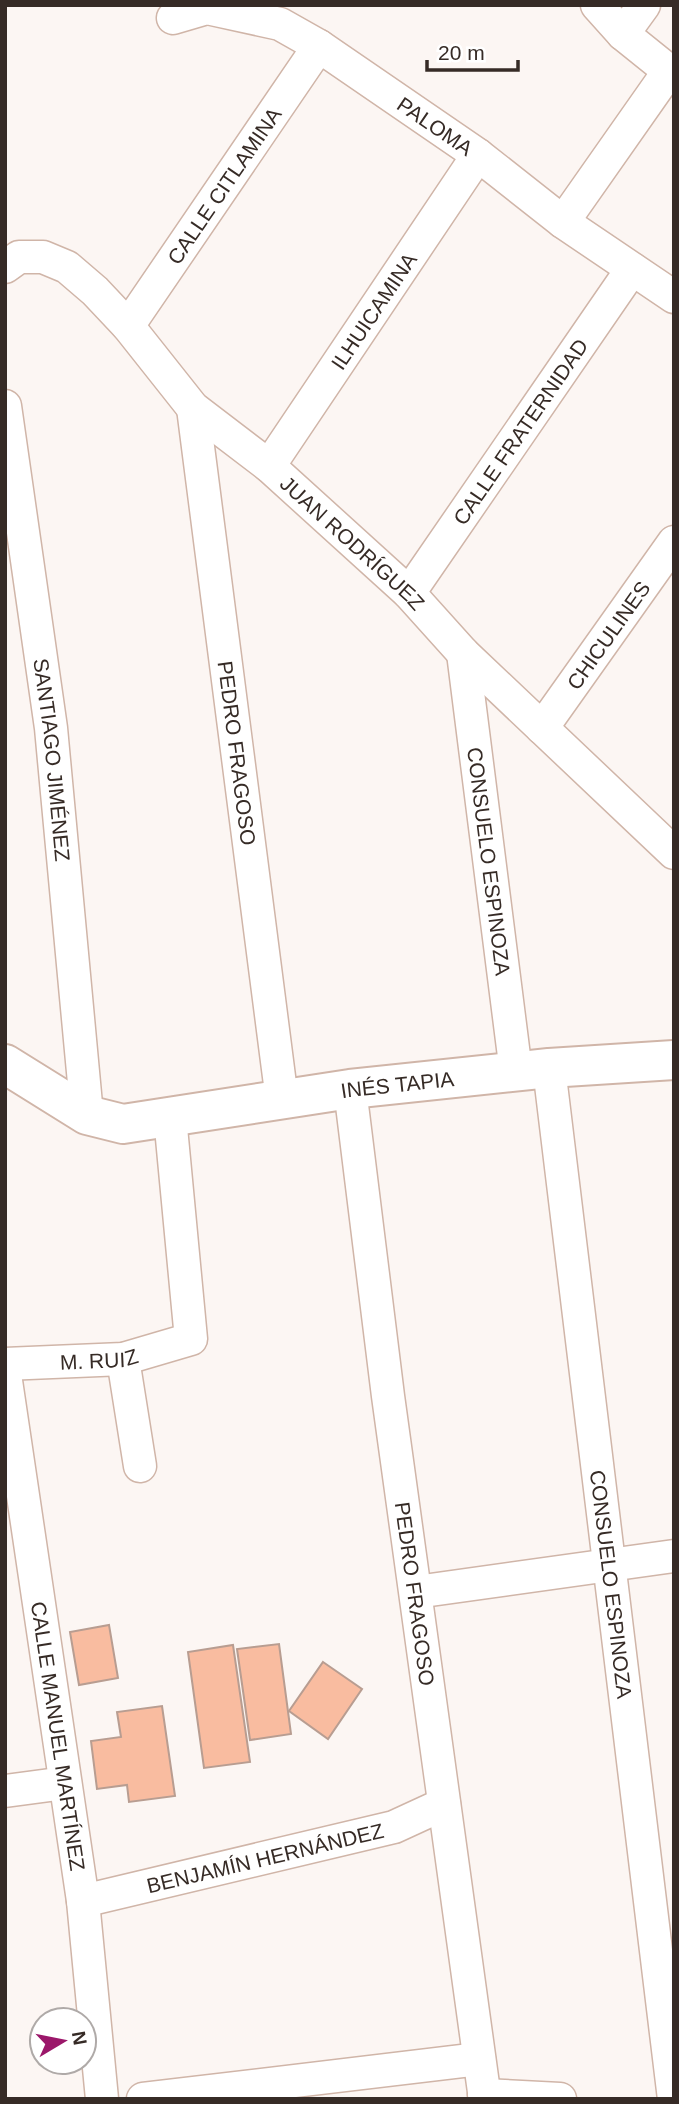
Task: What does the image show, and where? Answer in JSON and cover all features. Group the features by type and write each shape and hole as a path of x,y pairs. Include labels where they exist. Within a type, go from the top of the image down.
{"main road":[{"name":"INÉS TAPIA","path":"87,1115 123,1124 351,1089 532,1070 674,1060"},
{"path":"5,1064 87,1115"}],"street":[{"path":"563,222 671,73 623,34 597,5"},
{"path":"623,34 644,5"},
{"name":"PALOMA","path":"173,18 206,8 280,24 319,47 478,155 563,222 674,297"},
{"name":"CALLE CITLAMINA","path":"128,326 319,47"},
{"name":"ILHUICAMINA","path":"269,466 478,155"},
{"name":"JUAN RODRÍGUEZ","path":"12,262 43,257 67,267 95,291 128,326 193,408 269,466 409,593 463,653 674,853"},
{"name":"CALLE FRATERNIDAD","path":"409,593 632,269"},
{"name":"SANTIAGO JIMÉNEZ","path":"5,406 51,728 87,1115"},
{"name":"PEDRO FRAGOSO","path":"193,408 282,1100"},
{"name":"CHICULINES","path":"542,728 674,542"},
{"name":"CONSUELO ESPINOZA","path":"463,653 532,1070 609,1566 670,2035 674,2099"},
{"name":"PEDRO FRAGOSO","path":"351,1089 388,1396 484,2097"},
{"name":"M. RUIZ","path":"5,1364 123,1359 191,1339 170,1117"},
{"path":"123,1359 139,1466"},
{"name":"CALLE MANUEL MARTÍNEZ","path":"5,1374 83,1901 102,2099"},
{"path":"416,1592 674,1556"},
{"path":"5,1791 65,1783"},
{"name":"BENJAMÍN HERNÁNDEZ","path":"83,1901 394,1827 444,1804"},
{"path":"143,2099 479,2059"},
{"path":"484,2097 560,2099"}],"building":[{"path":"109,1625 118,1678 79,1685 70,1632"},
{"path":"279,1644 291,1734 250,1740 237,1649"},
{"path":"233,1645 250,1762 204,1768 188,1652"},
{"path":"323,1662 362,1689 328,1739 289,1711"},
{"path":"162,1706 175,1796 129,1802 127,1785 97,1789 91,1741 121,1737 117,1712"}]}
